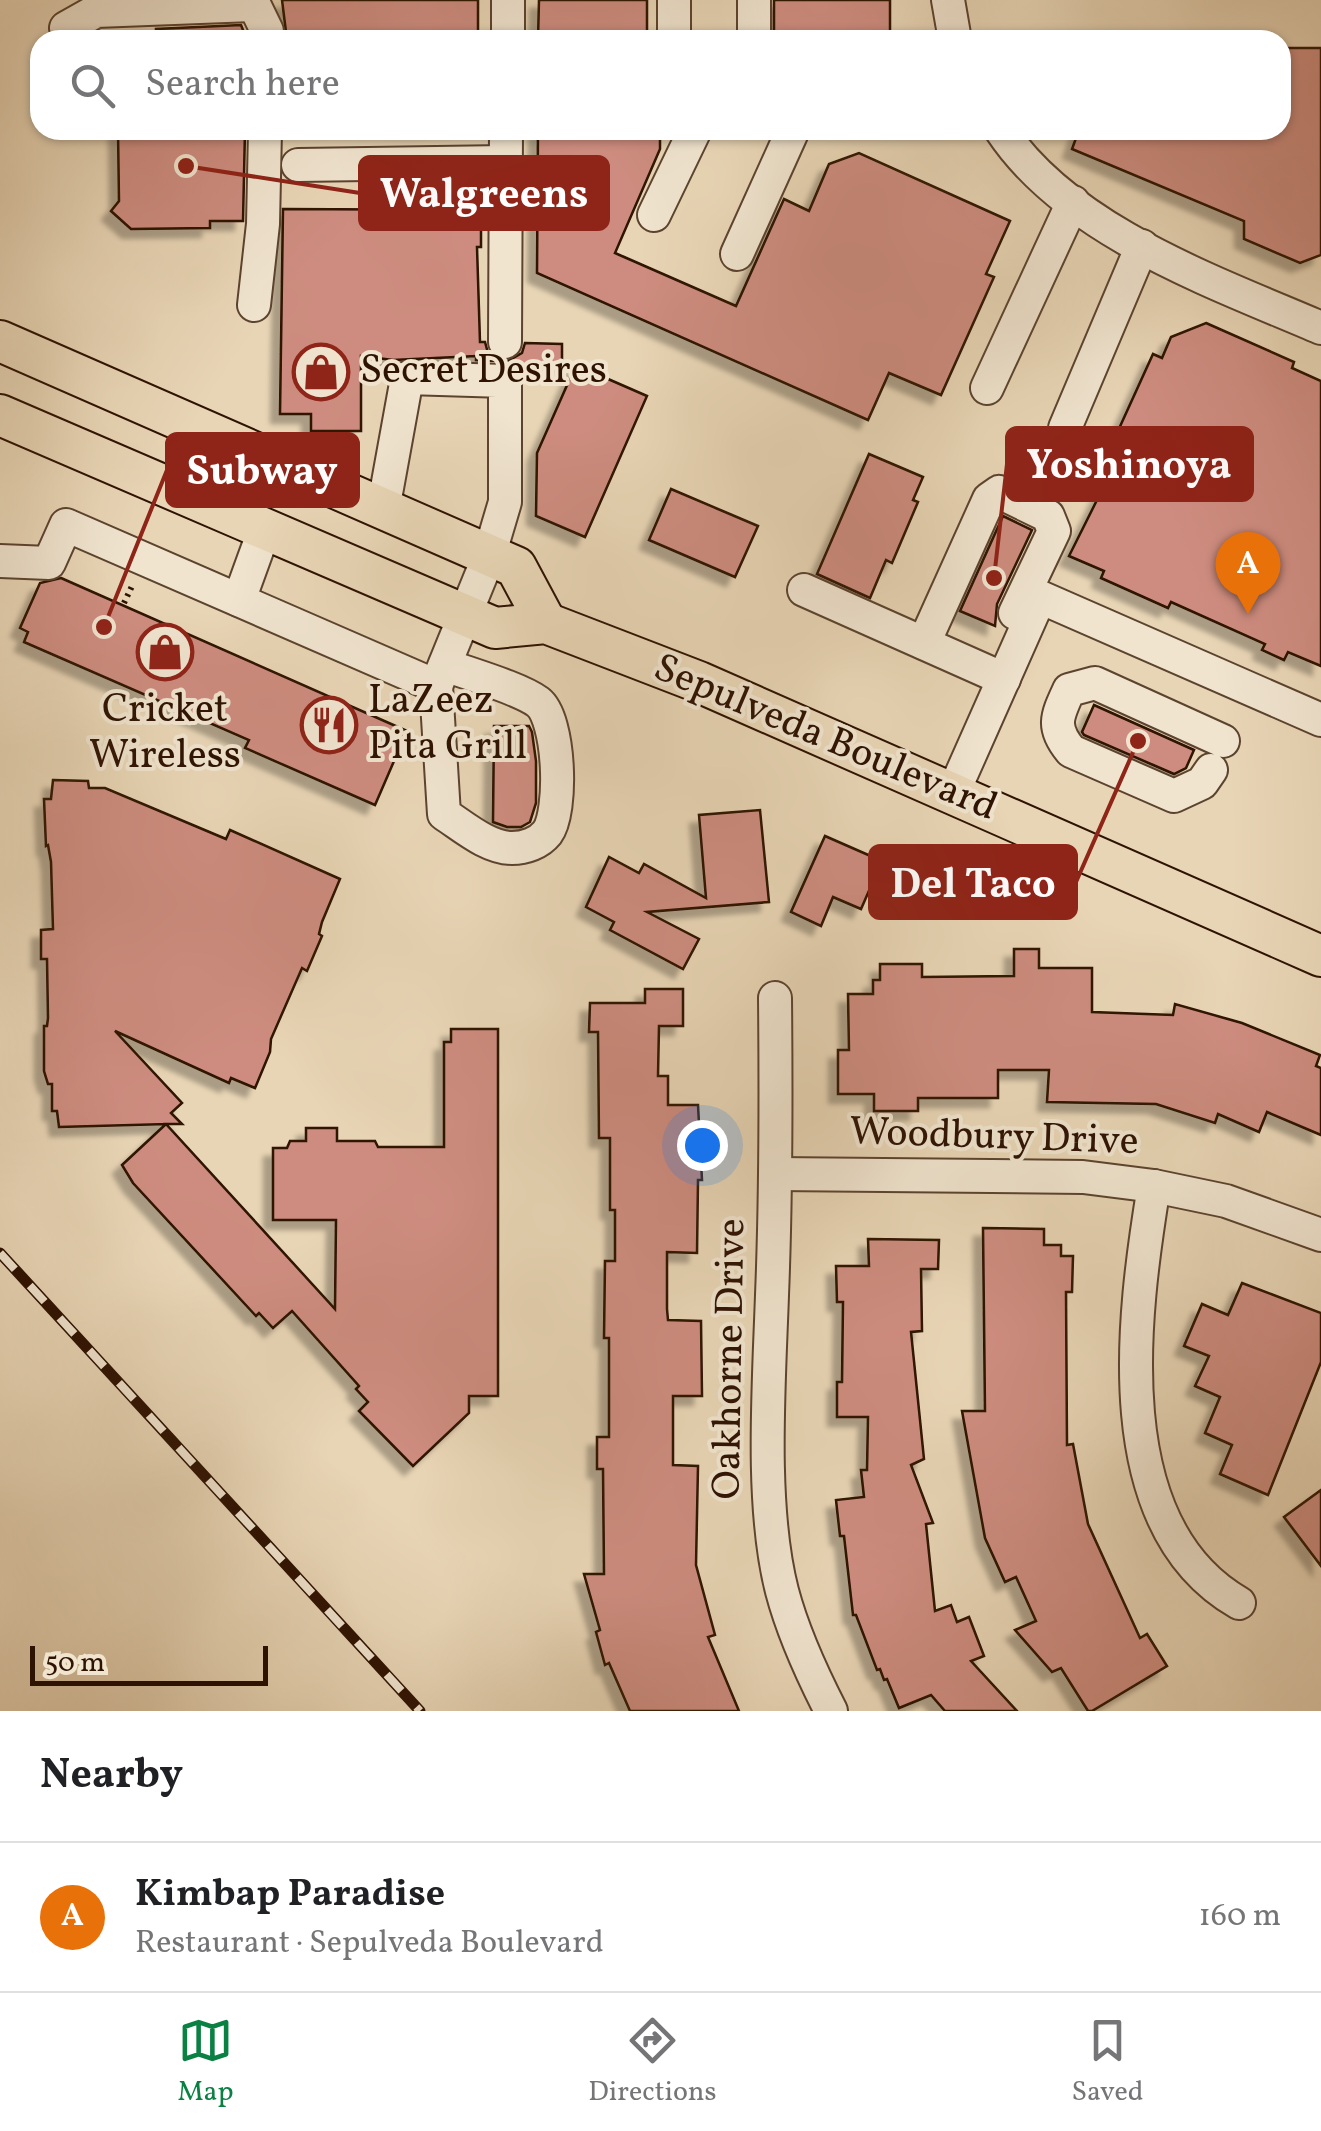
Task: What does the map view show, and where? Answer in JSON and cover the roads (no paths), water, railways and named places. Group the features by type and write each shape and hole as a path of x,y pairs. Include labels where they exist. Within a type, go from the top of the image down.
{"main road":[{"path":"0,341 516,567 546,623"},
{"name":"Sepulveda Boulevard","path":"0,415 494,628 546,623 700,682 1321,956"}],"street":[{"path":"508,0 508,30"},
{"path":"674,0 674,30"},
{"path":"754,0 754,30"},
{"path":"948,0 953,30"},
{"path":"66,28 96,11 252,2 260,12 264,30"},
{"path":"254,304 265,140"},
{"path":"654,215 690,140"},
{"path":"737,254 789,140"},
{"path":"1010,140 1045,180 1142,246 1321,328"},
{"path":"0,561 49,563 66,525 239,600 440,675 536,700 548,712 555,731 555,816 549,831 537,843 512,848 490,843 444,814 440,675 489,556 504,502 505,146 298,165"},
{"path":"987,388 1073,202"},
{"path":"1066,428 1142,246"},
{"path":"383,510 407,378 505,363"},
{"path":"924,643 989,499 999,492 1048,516 1054,530 953,793"},
{"path":"239,600 264,531"},
{"path":"804,590 996,675"},
{"path":"996,675 1040,597 1321,720"},
{"name":"Oakhorne Drive","path":"775,998 771,1522 781,1589 800,1648 830,1711"},
{"name":"Woodbury Drive","path":"776,1174 1083,1177 1226,1201 1321,1235"},
{"path":"1154,1186 1136,1322 1134,1373 1141,1437 1160,1508 1180,1548 1199,1573 1239,1603"}],"railway":[{"path":"0,1253 420,1711"}],"place":[{"name":"Walgreens","path":"186,166"},
{"name":"Secret Desires","path":"321,372"},
{"name":"Yoshinoya","path":"994,578"},
{"name":"Kimbap Paradise","path":"1248,614"},
{"name":"Subway","path":"104,627"},
{"name":"Cricket Wireless","path":"165,652"},
{"name":"LaZeez Pita Grill","path":"329,725"},
{"name":"Del Taco","path":"1138,741"}]}
